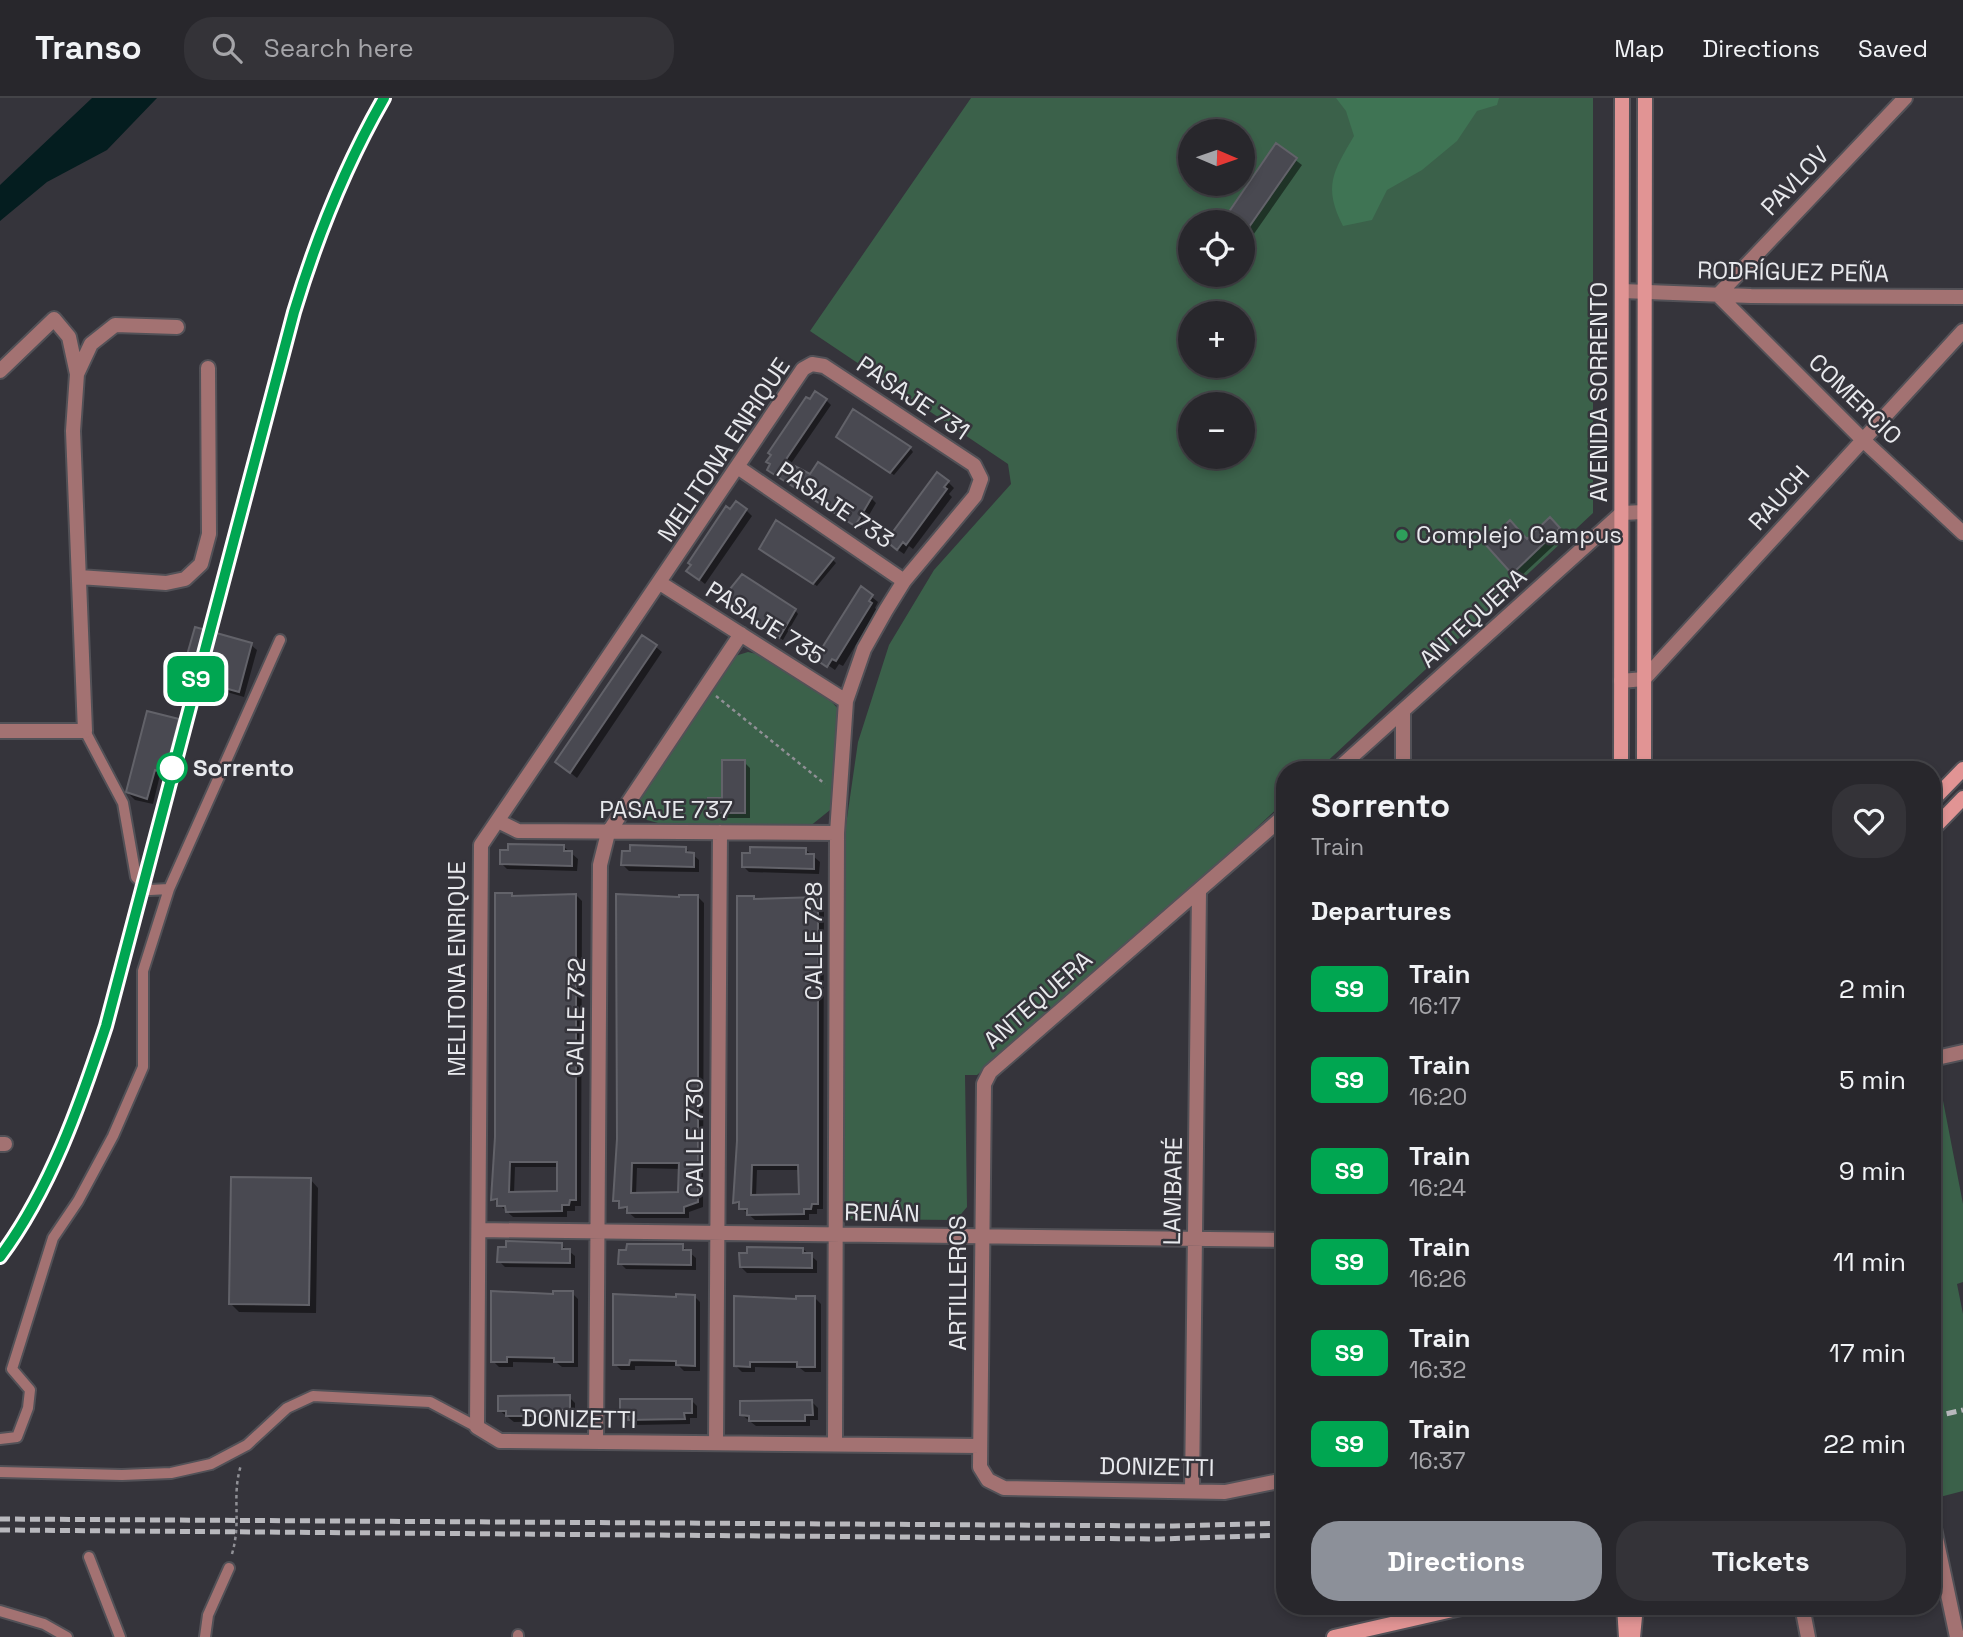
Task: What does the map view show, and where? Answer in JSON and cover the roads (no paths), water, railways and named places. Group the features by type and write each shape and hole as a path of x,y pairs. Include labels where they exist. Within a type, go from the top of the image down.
{"main road":[{"name":"AVENIDA SORRENTO","path":"1621,761 1622,98"},
{"name":"AVENIDA SORRENTO","path":"1644,761 1645,98"},
{"path":"1941,792 1963,769"},
{"path":"1941,821 1963,798"},
{"path":"1334,1637 1431,1615"},
{"path":"1625,1615 1626,1637"},
{"path":"1633,1637 1635,1615"}],"street":[{"name":"PAVLOV","path":"1718,295 1905,98"},
{"name":"RODRÍGUEZ PEÑA","path":"1622,291 1718,295 1963,297"},
{"name":"COMERCIO","path":"1718,295 1863,440 1963,533"},
{"path":"0,371 54,319 69,337 76,374 73,431 85,731 0,731"},
{"path":"76,374 91,344 115,325 177,327"},
{"name":"RAUCH","path":"1644,679 1963,331"},
{"name":"MELITONA ENRIQUE","path":"477,1427 481,845 739,468 803,369 812,363"},
{"name":"PASAJE 731","path":"812,363 824,366 974,465 981,479"},
{"path":"79,577 166,583 185,579 201,564 209,534 208,368"},
{"name":"PASAJE 733","path":"739,468 904,581"},
{"name":"CALLE 728","path":"835,1444 837,833 846,701 864,649 904,581 975,496 981,479"},
{"path":"1622,513 1644,512"},
{"name":"ANTEQUERA","path":"1347,761 1622,513"},
{"name":"PASAJE 735","path":"660,583 846,701"},
{"name":"CALLE 732","path":"596,1442 600,864 608,833 740,634"},
{"path":"1621,681 1644,679"},
{"path":"1403,712 1403,761"},
{"name":"PASAJE 737","path":"498,821 518,831 837,833"},
{"name":"ANTEQUERA","path":"984,1084 990,1072 1276,823"},
{"name":"CALLE 730","path":"716,1443 720,832"},
{"name":"LAMBARÉ","path":"1192,1491 1199,891"},
{"path":"1941,1057 1963,1052"},
{"name":"ARTILLEROS","path":"984,1084 980,1467 988,1480"},
{"name":"RENÁN","path":"479,1230 1276,1240"},
{"name":"DONIZETTI","path":"477,1427 500,1441 980,1446"},
{"name":"DONIZETTI","path":"988,1480 1004,1488 1225,1492 1276,1482"},
{"path":"1941,1561 1957,1637"},
{"path":"1804,1615 1808,1637"}],"lane":[{"path":"0,1439 16,1437 28,1408 30,1390 12,1369 53,1238 78,1201 113,1136 143,1067 143,971 169,889 280,640"},
{"path":"85,731 122,803 136,877 150,890 169,889"},
{"name":"DONIZETTI","path":"0,1472 171,1473 211,1464 247,1445 287,1408 313,1396 429,1402 477,1427"},
{"path":"89,1557 120,1637"},
{"path":"205,1637 208,1615 229,1568"},
{"path":"0,1611 44,1624 67,1637"}],"railway":[{"path":"0,1257 18,1231 49,1175 86,1086 106,1026 294,312 333,202 384,98"},
{"path":"1941,1415 1963,1410"},
{"path":"0,1519 1173,1526 1276,1523"},
{"path":"0,1530 1160,1539 1276,1535"}],"train":[{"name":"S9","path":"0,1257 20,1228 79,1108 106,1026 141,883 294,312 317,239 343,176 384,98"}],"place":[{"name":"Complejo Campus","path":"1402,535"},
{"name":"Sorrento","path":"172,768"}]}
